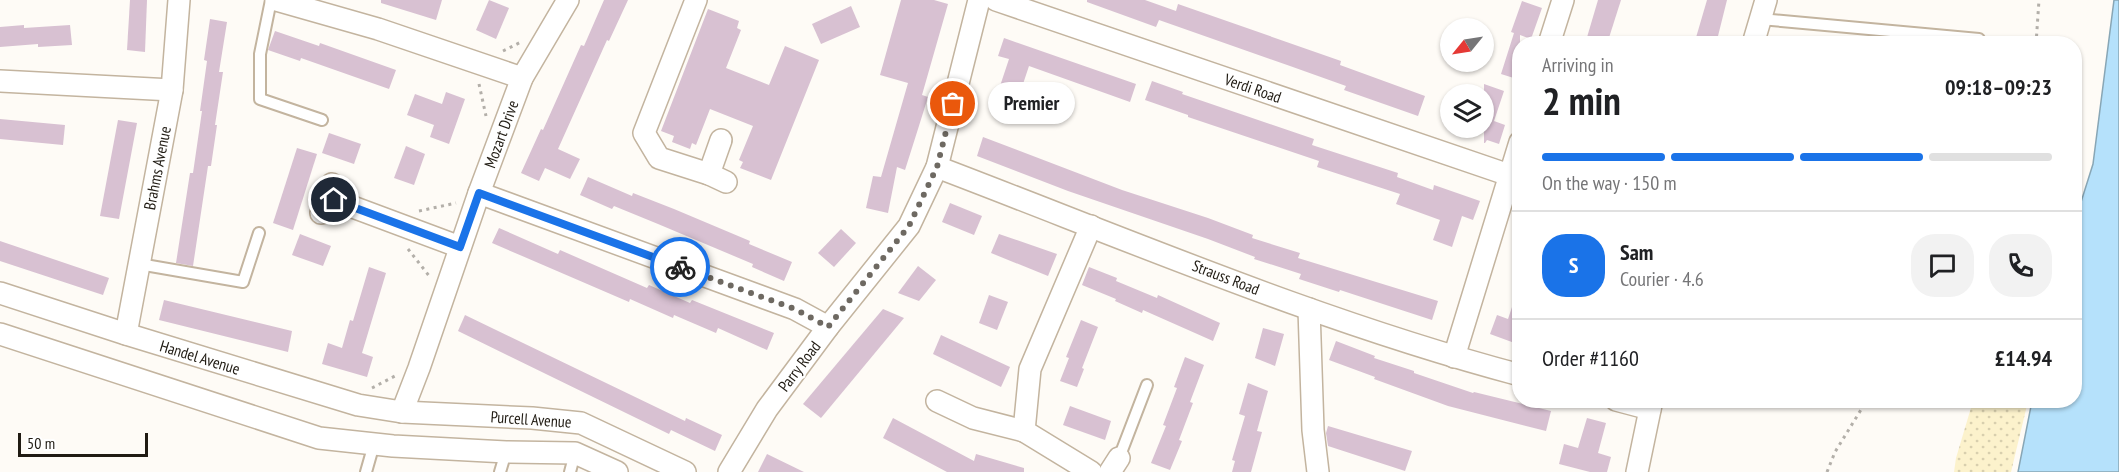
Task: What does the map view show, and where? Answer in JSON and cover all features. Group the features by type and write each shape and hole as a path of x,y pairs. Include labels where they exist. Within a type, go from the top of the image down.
{"street":[{"name":"Brahms Avenue","path":"126,334 172,90 179,0"},
{"path":"276,0 378,29 522,78"},
{"name":"Mozart Drive","path":"402,412 522,78 568,0"},
{"path":"696,0 644,133 658,158 717,178 721,140"},
{"name":"Parry Road","path":"729,472 767,410 828,327 909,226 937,167 980,0"},
{"name":"Verdi Road","path":"996,0 1509,175"},
{"path":"1552,36 1563,0"},
{"path":"1756,36 1763,10"},
{"path":"0,81 172,90"},
{"path":"1454,357 1512,166"},
{"name":"Strauss Road","path":"937,167 1309,309 1454,357 1512,373"},
{"path":"479,193 795,309 828,327"},
{"path":"329,199 460,247"},
{"path":"1024,431 1030,369 1091,226"},
{"name":"Handel Avenue","path":"0,293 358,405 402,412"},
{"path":"1309,309 1313,430 1318,472"},
{"path":"0,334 319,438 503,462 573,462 617,472"},
{"path":"937,401 973,418 1024,431 1091,472"},
{"path":"1637,472 1650,408"},
{"name":"Purcell Avenue","path":"402,412 532,418 580,423 685,472"}],"lane":[{"path":"271,0 260,54 260,99 322,120"},
{"path":"1763,10 1783,23 1942,36"},
{"path":"139,264 243,282 259,233"},
{"path":"1115,465 1147,385"},
{"path":"366,472 374,444"}],"path":[{"path":"2037,36 2039,0"},
{"path":"358,405 361,394 406,370 419,368"},
{"path":"1827,472 1835,452 1862,408"}],"sand":[{"path":"1971,408 2026,408 2011,472 1954,472"}],"water":[{"path":"2114,0 2119,0 2119,472 2018,472 2031,408 2082,408 2082,199 2093,164"}],"building":[{"path":"130,0 147,0 145,52 127,50"},
{"path":"381,0 442,0 436,20 381,3"},
{"path":"489,0 509,8 496,39 476,30"},
{"path":"604,0 628,0 609,41 607,40 558,149 580,159 570,179 545,168 539,181 521,173 581,45 584,46"},
{"path":"901,0 934,0 948,4 922,95 928,97 905,170 897,167 888,213 866,208 873,176 881,177 908,83 880,75"},
{"path":"1087,0 1145,0 1176,11 1178,4 1341,61 1340,65 1425,96 1418,116 1344,90 1346,86 1159,20 1156,27 1087,2"},
{"path":"1598,0 1621,0 1610,36 1587,36"},
{"path":"1707,0 1727,0 1718,36 1696,36"},
{"path":"1522,1 1542,8 1532,36 1513,36 1514,33 1511,32"},
{"path":"851,6 860,27 821,44 812,24"},
{"path":"708,9 739,21 737,28 741,30 726,68 769,85 785,46 819,60 771,180 740,168 743,162 739,160 753,126 710,109 696,145 692,143 690,149 672,142 674,136 661,131"},
{"path":"210,19 227,22 219,72 223,72 215,125 217,125 211,166 208,166 193,266 176,263 202,111 200,111 207,61 204,60"},
{"path":"24,25 24,28 70,25 72,45 38,47 38,44 0,47 0,27"},
{"path":"275,31 319,46 320,43 396,70 389,89 301,58 300,61 268,50"},
{"path":"1004,38 1136,84 1130,102 1029,66 1019,96 999,89 1009,59 998,56"},
{"path":"1512,39 1512,77 1501,74"},
{"path":"1152,81 1183,92 1182,94 1314,139 1312,145 1398,173 1397,177 1433,190 1434,185 1480,201 1473,220 1462,216 1452,247 1433,240 1440,220 1396,204 1400,194 1317,167 1319,161 1188,117 1188,115 1145,100"},
{"path":"1494,88 1504,91 1494,121"},
{"path":"446,92 465,99 449,144 430,137 434,125 407,115 415,94 442,104"},
{"path":"0,119 65,125 63,145 0,139"},
{"path":"118,120 137,123 119,219 100,216"},
{"path":"1494,121 1505,125 1499,144 1487,140 1484,143 1484,138 1494,138"},
{"path":"329,133 361,144 354,164 322,153"},
{"path":"983,137 1122,190 1208,218 1253,235 1252,238 1300,253 1298,258 1438,301 1432,320 1299,279 1301,274 1254,259 1255,257 1208,239 1068,191 977,156"},
{"path":"406,146 425,154 414,185 394,178"},
{"path":"297,148 317,154 293,230 273,223"},
{"path":"588,177 632,196 633,193 674,209 750,241 749,244 792,262 784,281 752,267 753,264 614,206 612,209 580,195"},
{"path":"950,203 982,216 974,235 942,222"},
{"path":"499,228 558,254 560,250 647,288 649,285 690,303 692,300 774,333 767,350 718,328 716,333 674,315 673,318 630,299 629,302 492,243"},
{"path":"841,229 856,243 834,267 818,253"},
{"path":"300,234 331,246 323,266 292,255"},
{"path":"999,234 1057,254 1048,276 991,253"},
{"path":"0,241 109,278 103,295 0,261"},
{"path":"918,266 936,280 919,301 898,293"},
{"path":"369,267 386,273 362,353 373,357 367,377 322,364 328,343 342,348 350,320 353,321"},
{"path":"1089,267 1117,278 1116,281 1157,298 1158,295 1220,323 1213,341 1143,310 1142,313 1082,285"},
{"path":"989,295 1008,302 997,330 979,323"},
{"path":"164,300 292,331 288,352 159,320"},
{"path":"1512,307 1512,342 1490,334 1497,315 1508,319"},
{"path":"883,309 904,318 821,418 803,404"},
{"path":"465,315 685,421 686,418 722,435 715,451 671,430 669,434 458,331"},
{"path":"1081,320 1098,327 1077,387 1060,381 1069,358 1066,357"},
{"path":"1263,328 1284,334 1275,366 1255,358"},
{"path":"941,335 1010,367 1001,387 933,354"},
{"path":"1336,341 1375,356 1374,358 1414,371 1414,373 1473,393 1512,401 1512,408 1539,408 1551,411 1546,431 1448,406 1329,360"},
{"path":"1185,357 1204,365 1179,440 1182,441 1170,470 1151,463 1166,426 1163,425 1177,388 1174,387"},
{"path":"1248,383 1268,391 1257,431 1262,432 1251,472 1232,472 1235,461 1232,460 1245,416 1239,414"},
{"path":"1070,406 1111,421 1105,440 1063,425"},
{"path":"893,418 974,461 976,454 1024,468 1024,472 947,472 883,438"},
{"path":"1587,418 1606,423 1598,453 1611,457 1607,472 1590,472 1559,464 1564,444 1578,448"},
{"path":"1328,426 1412,451 1405,471 1328,446 1326,433"},
{"path":"767,454 804,472 758,472"}],"way so far":[{"path":"680,267 795,309 828,327 909,226 937,167 953,104"}],"place":[{"name":"Premier","path":"953,104"}],"route":[{"path":"334,200 460,247 479,193 680,267"}]}
